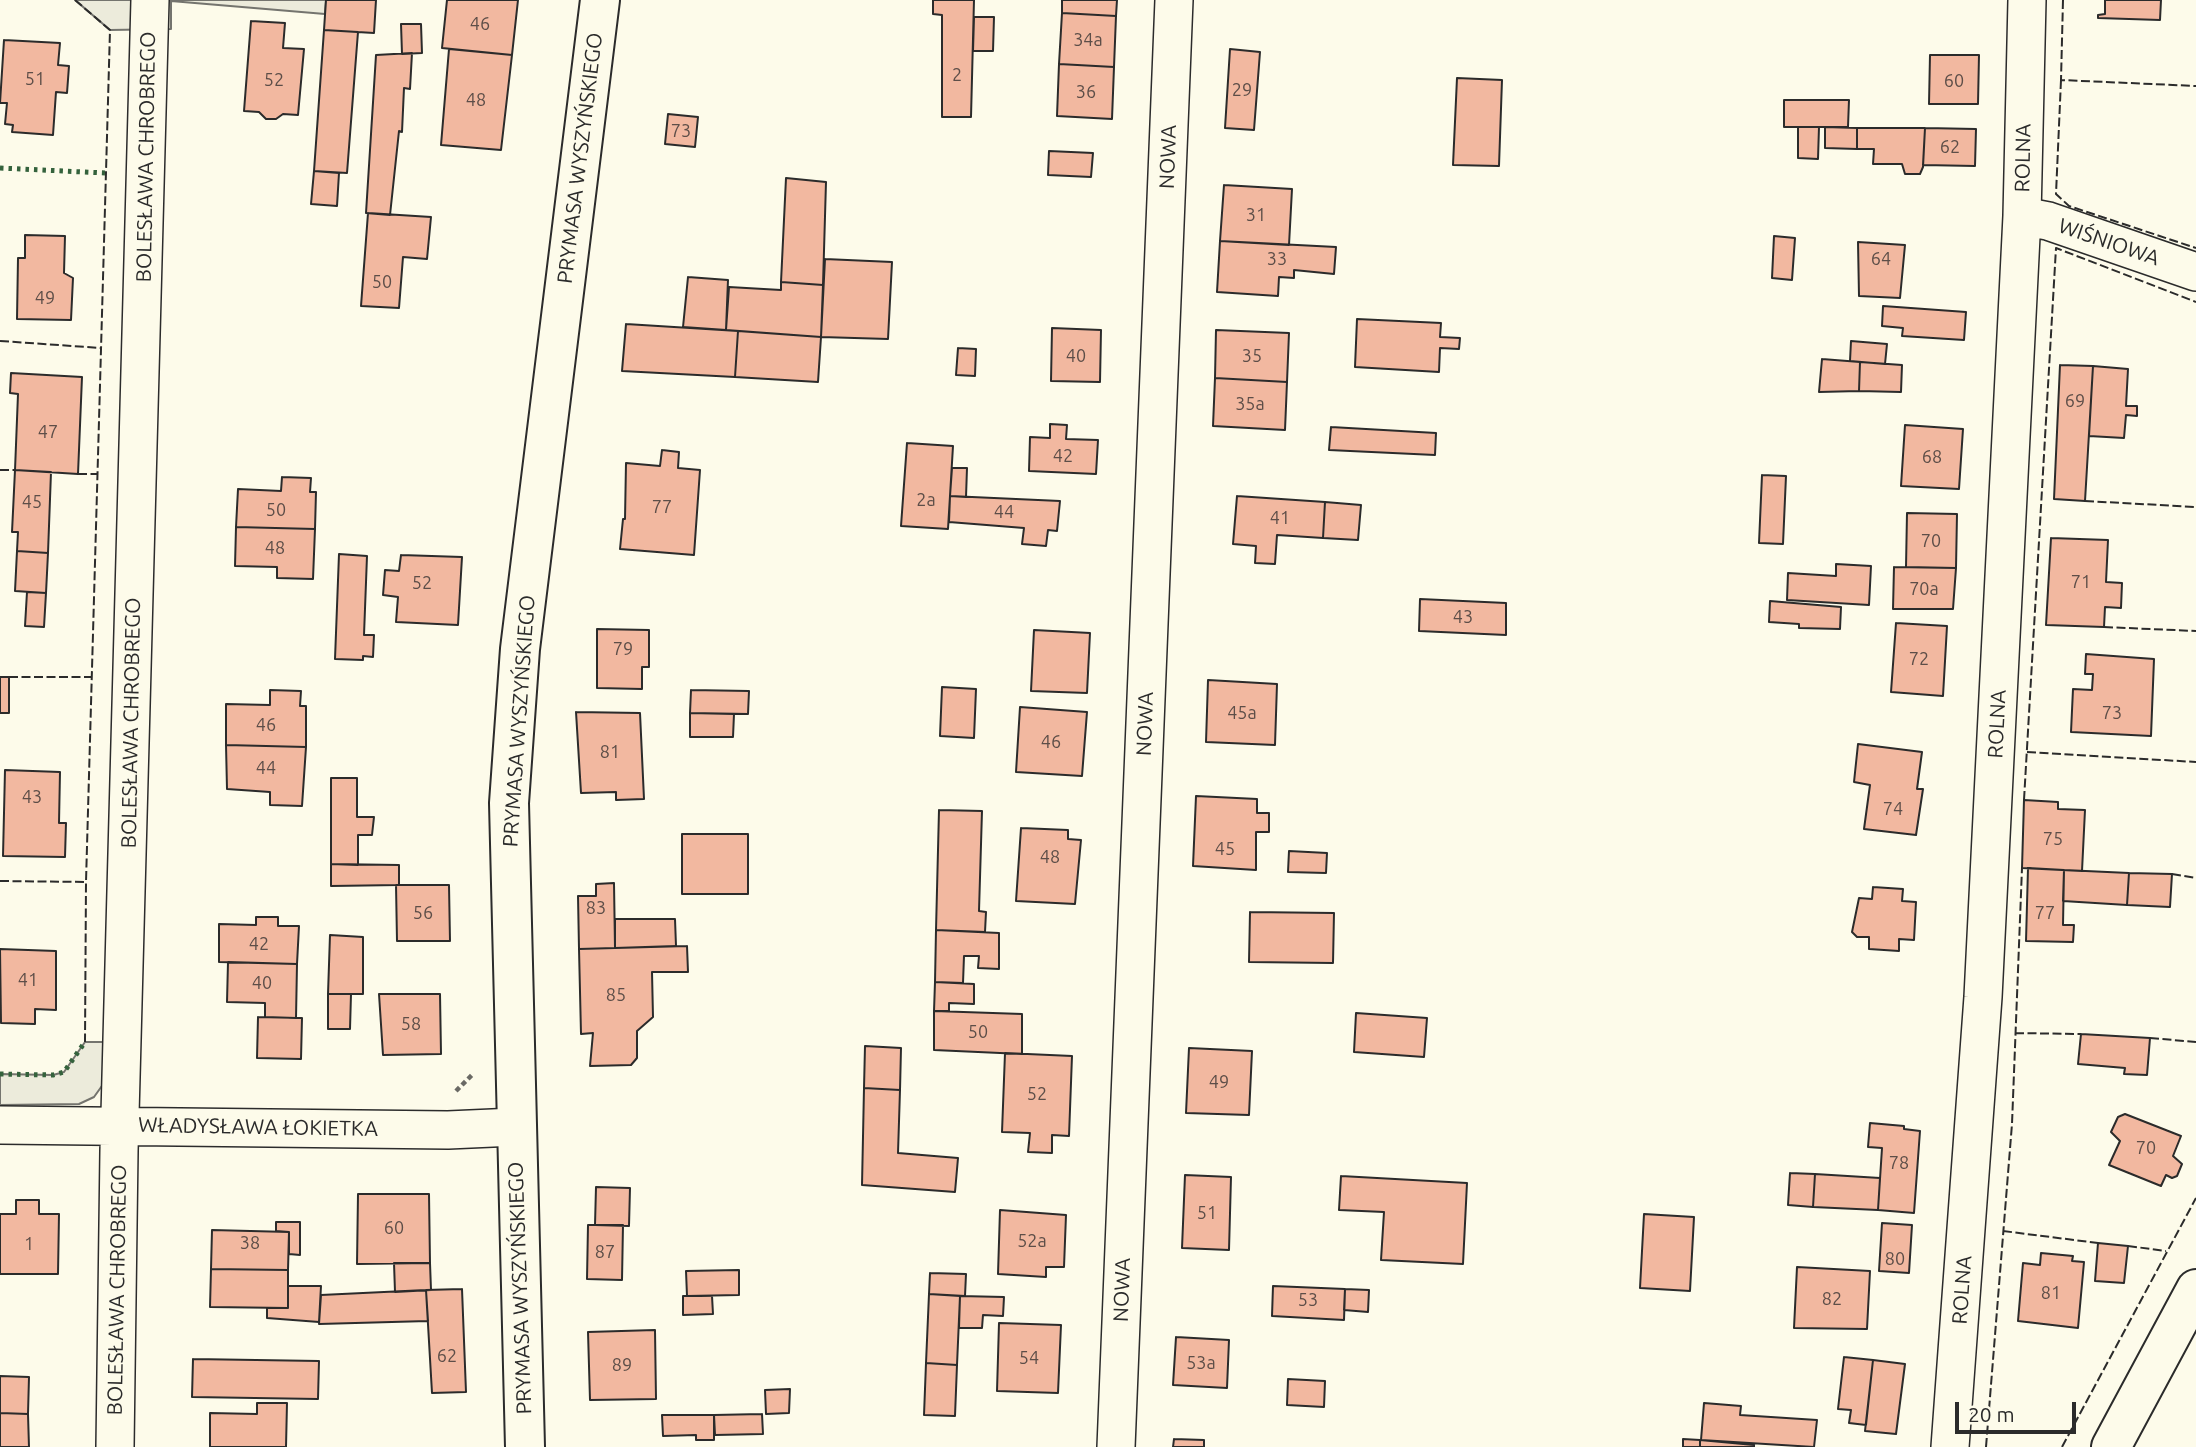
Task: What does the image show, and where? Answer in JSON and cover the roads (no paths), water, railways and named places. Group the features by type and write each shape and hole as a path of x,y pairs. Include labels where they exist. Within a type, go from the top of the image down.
{"street":[{"name":"BOLESŁAWA CHROBREGO","path":"115,1447 120,1125 150,0"},
{"name":"PRYMASA WYSZYŃSKIEGO","path":"525,1447 509,803 520,649 600,0"},
{"name":"NOWA","path":"1116,1447 1174,0"},
{"name":"ROLNA","path":"1950,1447 1983,997 2022,216 2027,0"},
{"name":"WIŚNIOWA","path":"2022,216 2049,221 2196,272"},
{"name":"WŁADYSŁAWA ŁOKIETKA","path":"0,1125 449,1130 515,1127"},
{"path":"2111,1447 2196,1289"}]}
